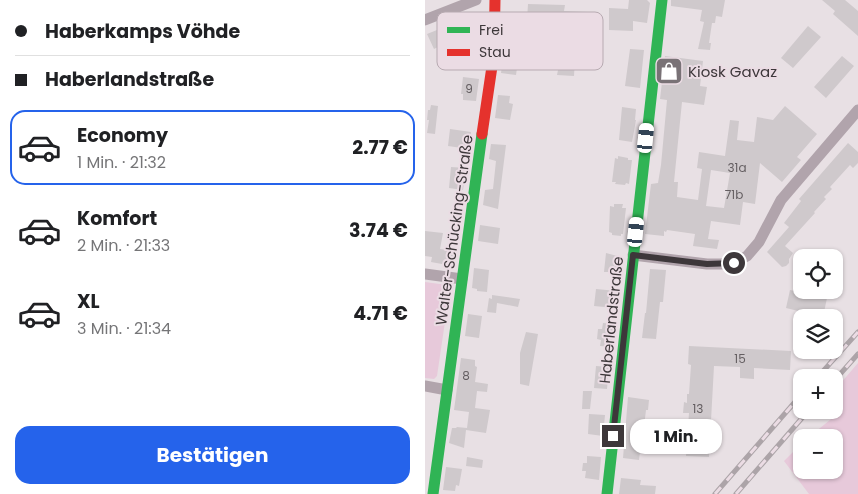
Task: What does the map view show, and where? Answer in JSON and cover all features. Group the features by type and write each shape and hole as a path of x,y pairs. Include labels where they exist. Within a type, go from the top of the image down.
{"street":[{"path":"445,12 475,0"},
{"name":"Haberlandstraße","path":"607,494 662,0"},
{"path":"425,20 437,15"},
{"name":"Walter-Schücking-Straße","path":"433,494 461,279 492,70"},
{"path":"633,255 707,264 734,263 747,256 759,242 781,200 858,110"},
{"path":"425,274 461,279"},
{"path":"425,386 447,390"}],"shaded area":[{"path":"425,282 447,285 450,288 437,376 434,379 425,378"},
{"path":"858,363 858,494 809,494 798,479 843,479 843,429 819,429 831,419 843,419 843,380"},
{"path":"793,452 793,473 784,461"}],"building":[{"path":"629,0 647,0 650,3 647,23 633,21 633,31 609,30 609,8 628,9"},
{"path":"671,0 725,0 722,17 716,16 715,23 712,23 709,43 711,43 710,50 698,49 704,22 700,21 702,10 671,6"},
{"path":"822,0 845,0 858,11 858,36 833,14 835,11"},
{"path":"528,4 565,5 564,11 588,12 528,12"},
{"path":"808,26 821,37 793,68 781,58"},
{"path":"437,30 437,48 434,49 427,34"},
{"path":"630,49 644,50 640,88 625,86"},
{"path":"665,56 703,61 700,86 707,87 704,105 682,102 674,182 678,182 677,197 698,200 702,169 697,168 699,152 725,156 730,120 739,121 737,140 754,142 757,117 773,120 785,106 817,134 797,157 801,160 782,182 760,163 755,204 743,202 740,225 711,221 708,239 719,240 717,249 693,246 695,234 667,230 666,232 664,231 664,236 645,234 651,184 658,183 661,165 667,100 660,99","holes":["711,170 730,173 724,208 706,206"]},
{"path":"842,56 854,66 826,98 814,87"},
{"path":"501,70 517,70 516,75 501,73"},
{"path":"558,70 574,70 574,76 557,75"},
{"path":"463,77 479,79 476,101 463,100 463,94 461,94"},
{"path":"498,95 510,96 509,103 513,104 510,120 495,118"},
{"path":"431,105 438,106 435,134 427,133 428,110 430,110"},
{"path":"622,107 636,109 632,142 619,140"},
{"path":"450,129 471,132 469,149 448,146"},
{"path":"848,143 858,152 858,163 853,168 850,165 830,187 832,189 824,197 826,199 785,246 793,253 789,263 782,267 767,252 789,227 784,223 801,201 799,199"},
{"path":"491,144 506,145 498,209 483,205 485,190 493,189 496,161 489,159"},
{"path":"618,156 632,160 629,184 615,184 616,182 612,182 615,158 618,159"},
{"path":"451,167 466,168 463,190 449,188"},
{"path":"614,204 623,204 622,208 626,208 623,234 621,236 612,235 609,232 610,206 614,207"},
{"path":"480,225 500,228 498,244 478,241"},
{"path":"425,231 443,233 440,249 455,251 453,266 431,262 432,257 425,256"},
{"path":"606,253 621,257 619,272 604,272"},
{"path":"474,268 489,270 487,292 477,291 477,289 472,288"},
{"path":"650,269 666,270 663,302 660,302 656,339 642,338"},
{"path":"596,289 617,291 615,308 594,306"},
{"path":"790,290 793,291 793,299 827,299 825,309 793,310 786,308"},
{"path":"492,295 520,299 518,307 497,303 496,313 487,312 489,298 492,299"},
{"path":"468,314 482,316 479,338 465,336"},
{"path":"603,323 614,324 611,347 600,346 601,340 597,339 598,329 602,329"},
{"path":"526,332 538,334 529,386 520,384 520,353"},
{"path":"689,346 791,351 790,370 754,368 754,379 740,378 740,367 714,366 709,457 686,456 689,413 683,413 684,402 687,403 687,394 689,394 691,365 688,364"},
{"path":"461,358 475,360 475,366 477,367 475,382 488,384 487,392 477,391 475,408 490,410 486,433 466,430 464,448 449,443 452,428 467,428 469,412 454,410"},
{"path":"596,366 609,367 607,389 594,388"},
{"path":"583,391 592,391 590,409 582,409"},
{"path":"628,397 649,400 639,460 623,458"},
{"path":"589,414 605,415 603,436 588,434"},
{"path":"587,456 601,457 599,480 585,478 586,471 582,471 583,463 587,463"},
{"path":"467,457 483,460 482,468 466,466"},
{"path":"446,467 462,469 459,486 456,485 455,491 443,490"},
{"path":"621,478 641,480 640,485 656,486 655,494 619,494"}],"railway":[{"path":"825,369 858,332"},
{"path":"843,371 858,354"},
{"path":"715,494 793,404"},
{"path":"736,494 801,419"}],"traffic: fast":[{"path":"607,494 662,0"},
{"path":"433,494 482,134"}],"traffic: jam":[{"path":"495,0 495,12"},
{"path":"482,134 491,70"}],"place":[{"name":"Kiosk Gavaz","path":"669,71"}],"route":[{"path":"613,436 633,255 707,264 734,263"}]}
